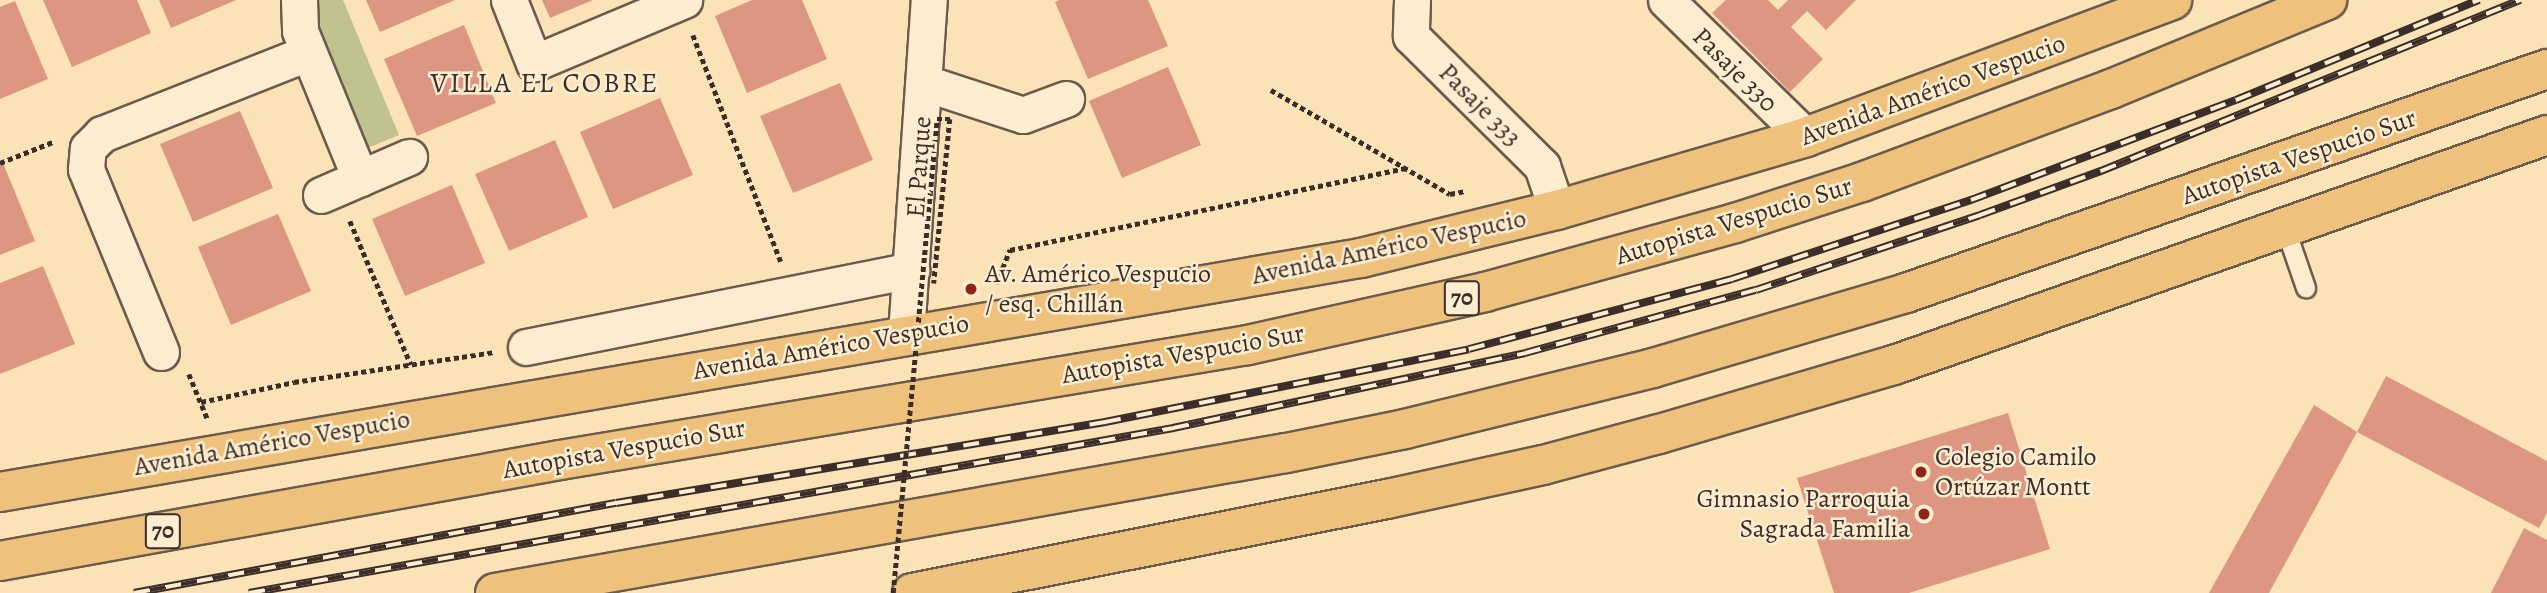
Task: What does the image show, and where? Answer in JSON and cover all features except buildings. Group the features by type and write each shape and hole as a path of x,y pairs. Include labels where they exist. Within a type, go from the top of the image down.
{"main road":[{"name":"Avenida Américo Vespucio","path":"0,492 906,334 1361,258 1557,210 1806,138 2172,0"},
{"name":"Autopista Vespucio Sur","path":"0,561 326,501 1235,347 1485,292 1710,230 1862,182 2111,89 2327,0"},
{"name":"Autopista Vespucio Sur","path":"495,593 1286,453 1578,387 1906,293 2530,75"},
{"path":"912,593 1543,465 1894,365 2547,135"},
{"path":"0,536 326,501"}],"street":[{"path":"299,0 300,31 308,53 339,187 409,157"},
{"path":"509,0 534,63 682,1"},
{"name":"El Parque","path":"906,334 923,276 925,83 929,0"},
{"name":"Pasaje 333","path":"1412,0 1411,36 1542,166 1557,210"},
{"name":"Pasaje 330","path":"1671,2 1806,138"},
{"path":"161,352 86,169 88,148 102,134 308,53"},
{"path":"925,83 1023,116 1066,99"},
{"path":"526,347 793,293 923,276"}],"lane":[{"path":"2285,227 2306,288"}],"path":[{"path":"682,1 793,293"},
{"path":"1271,90 1450,194 1477,188"},
{"path":"893,593 937,118 950,119 923,276"},
{"path":"994,288 1010,250 1405,168"},
{"path":"339,187 411,365"},
{"path":"201,402 526,347"}],"green space":[{"path":"311,0 343,0 399,135 363,150 312,29"}],"railway":[{"path":"134,593 616,503 1105,422 1469,349 1732,279 1971,200 2236,100 2479,0"},
{"path":"249,593 1173,428 1525,353 1756,290 1980,215 2101,171 2521,0"}],"place":[{"name":"Av. Américo Vespucio / esq. Chillán","path":"971,289"},
{"name":"Colegio Camilo Ortúzar Montt","path":"1921,472"},
{"name":"Gimnasio Parroquia Sagrada Familia","path":"1924,514"}],"district":[{"name":"VILLA EL COBRE","path":"545,83"}]}
